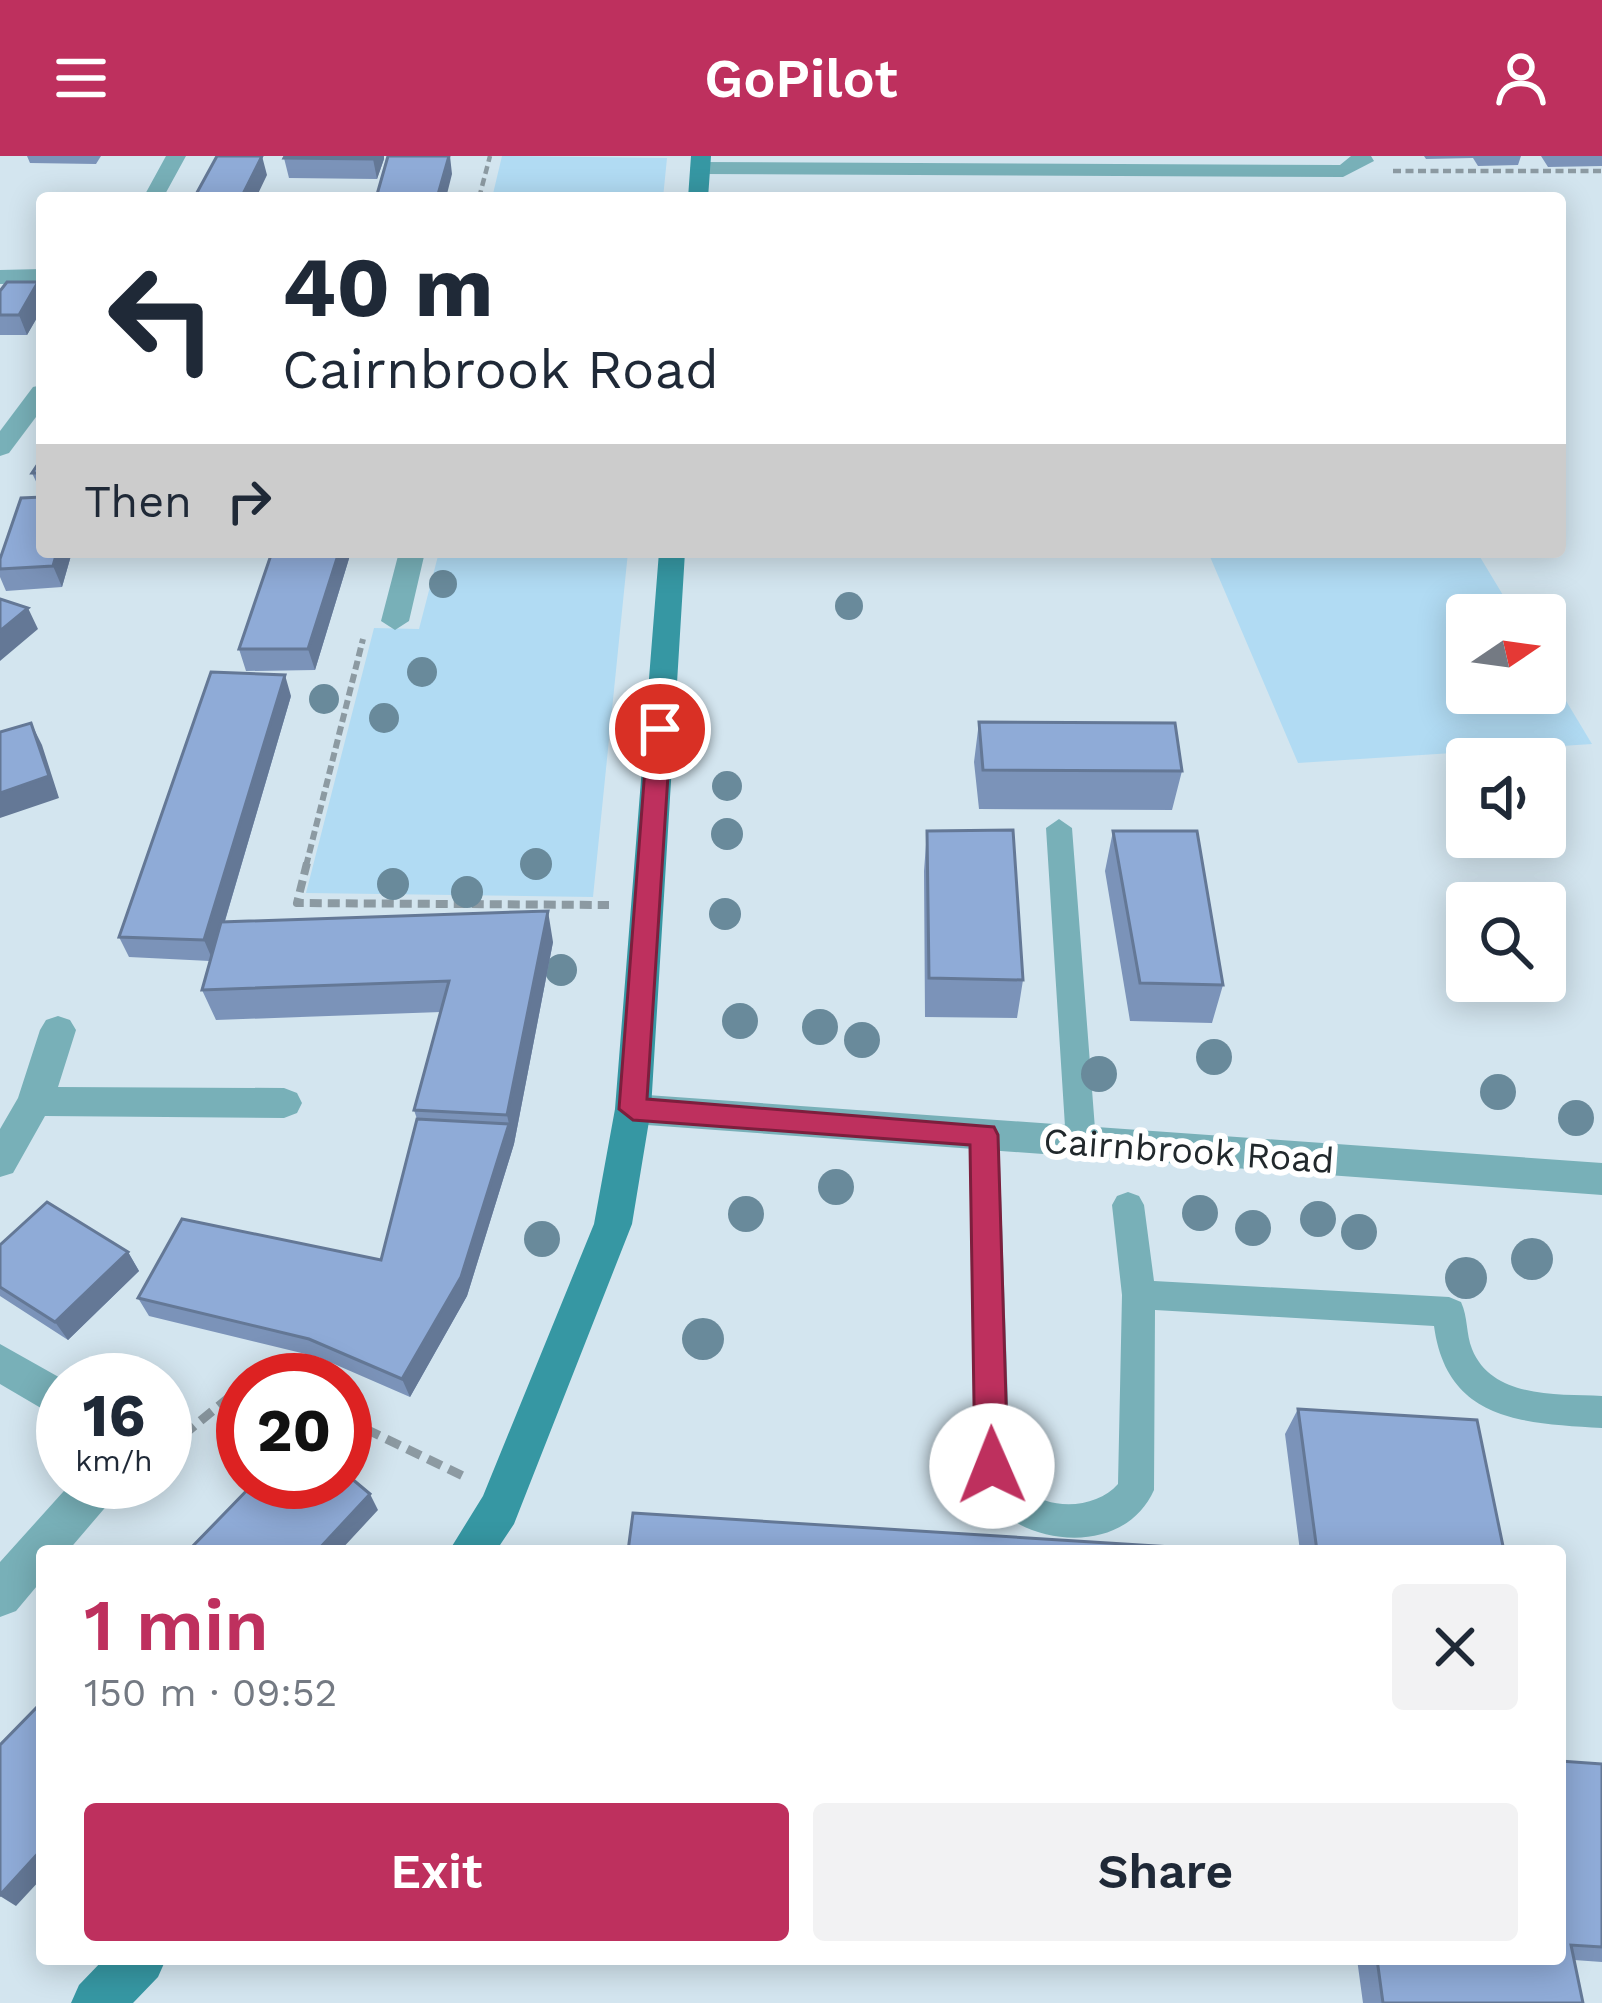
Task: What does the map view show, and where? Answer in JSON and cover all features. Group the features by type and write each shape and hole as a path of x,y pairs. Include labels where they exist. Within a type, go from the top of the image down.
{"street":[{"path":"156,192 176,156"},
{"path":"698,192 700,162 1040,163 1343,172 1364,160 1361,156"},
{"path":"0,277 36,277"},
{"path":"0,448 36,400"},
{"path":"396,614 410,558"},
{"path":"475,1545 504,1496 614,1224 633,1109 672,558"},
{"path":"0,1162 34,1101 58,1030"},
{"path":"34,1101 284,1102"},
{"name":"Cairnbrook Road","path":"633,1109 1602,1179"},
{"path":"0,1362 36,1385"},
{"path":"44,1545 76,1509"},
{"path":"0,1595 36,1554"},
{"path":"97,2003 134,1965"}],"lane":[{"path":"1059,828 1081,1142"},
{"path":"984,1135 992,1466 1012,1501 1045,1518 1078,1522 1118,1511 1136,1490 1139,1295 1128,1205"},
{"path":"1139,1295 1449,1312 1459,1359 1487,1392 1523,1408 1602,1412"}],"path":[{"path":"481,192 490,156"},
{"path":"1343,172 1602,171"},
{"path":"396,614 371,606 296,903 647,905"},
{"path":"192,1428 216,1408"},
{"path":"372,1432 504,1496"}],"shaded area":[{"path":"502,156 667,158 664,192 493,192"},
{"path":"437,558 627,558 593,897 306,893 374,628 419,629"},
{"path":"1211,558 1481,558 1502,594 1446,594 1446,714 1566,714 1566,701 1592,744 1566,746 1566,738 1446,738 1446,753 1298,763"}],"building":[{"path":"217,156 262,156 244,192 197,192"},
{"path":"285,156 374,156 373,159"},
{"path":"388,156 449,156 439,192 378,192"},
{"path":"7,282 36,282 19,315 0,315 0,291"},
{"path":"36,497 36,558 55,558 53,566 0,569 21,498"},
{"path":"270,558 337,558 308,649 239,649"},
{"path":"0,599 28,608 0,631"},
{"path":"211,672 285,675 204,940 119,937"},
{"path":"979,722 1175,723 1182,771 983,770"},
{"path":"31,723 49,776 0,793 0,732"},
{"path":"1013,830 1023,980 929,978 927,831"},
{"path":"1113,831 1197,831 1223,985 1140,983"},
{"path":"548,911 507,1115 414,1110 449,981 202,990 221,922"},
{"path":"417,1119 509,1124 461,1277 402,1379 372,1366 372,1353 342,1353 309,1339 138,1298 182,1219 381,1260"},
{"path":"47,1202 128,1252 55,1322 0,1287 0,1245"},
{"path":"1298,1409 1477,1420 1503,1545 1316,1545"},
{"path":"229,1509 356,1509 323,1545 194,1545"},
{"path":"633,1513 1140,1545 629,1545"},
{"path":"36,1708 36,1856 0,1895 0,1745"},
{"path":"1566,1761 1602,1764 1602,1947 1571,1945 1583,2003 1383,2003 1378,1965 1566,1965"}],"route":[{"path":"660,729 633,1109 984,1135 992,1466"}]}
